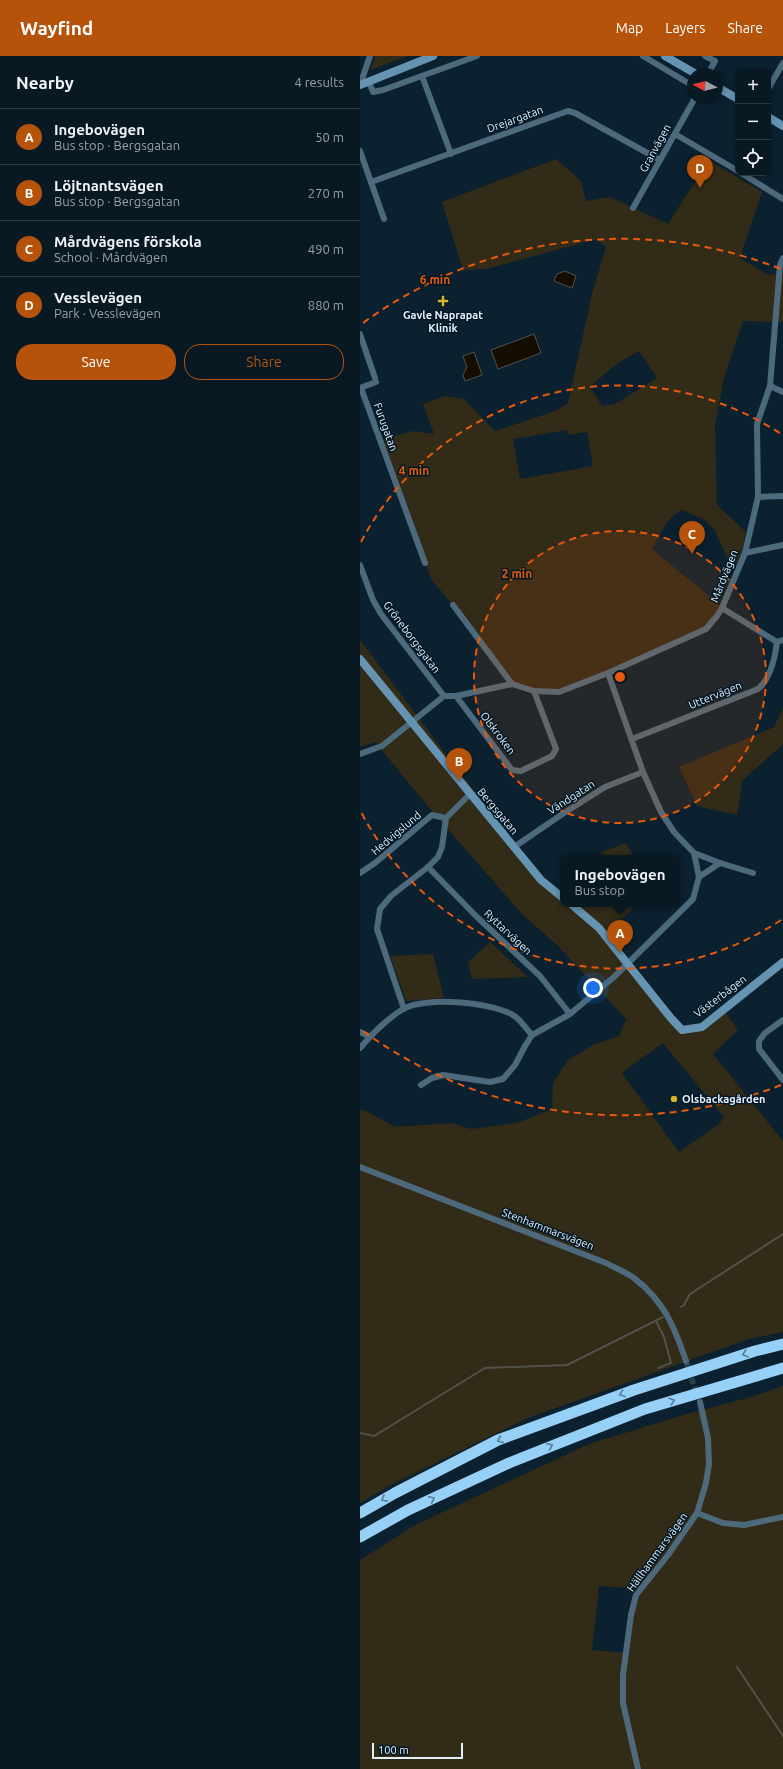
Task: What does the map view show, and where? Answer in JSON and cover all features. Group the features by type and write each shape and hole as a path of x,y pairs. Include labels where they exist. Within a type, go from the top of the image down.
{"highway":[{"path":"360,1513 395,1493 498,1440 634,1390 755,1351 783,1344"},
{"path":"360,1537 408,1510 516,1460 645,1409 783,1368"}],"street":[{"path":"360,85 370,56"},
{"path":"360,85 433,56"},
{"path":"369,82 373,92 383,90 478,56"},
{"path":"643,56 687,82"},
{"path":"665,56 687,69"},
{"path":"705,56 715,62 712,68"},
{"path":"771,84 783,63"},
{"path":"422,76 451,154"},
{"path":"723,90 735,97"},
{"name":"Granvägen","path":"634,208 692,104"},
{"name":"Drejargatan","path":"371,182 568,111 660,160"},
{"path":"771,119 783,126"},
{"path":"675,134 735,169"},
{"path":"360,151 384,219"},
{"path":"747,176 783,199"},
{"name":"Mårdvägen","path":"444,696 456,696 512,684 534,691 559,692 608,673 706,629 722,608 745,553 758,496 757,424 770,386 780,265 783,258"},
{"path":"360,334 376,380 361,388"},
{"path":"770,386 783,392"},
{"name":"Furugatan","path":"361,388 424,563"},
{"path":"758,496 783,496"},
{"path":"745,553 783,544"},
{"name":"Gröneborgsgatan","path":"360,565 373,600 381,614 444,696"},
{"path":"453,605 512,684"},
{"path":"722,608 780,641"},
{"name":"Uttervägen","path":"632,739 758,689 764,684 780,641"},
{"name":"Bergsgatan","path":"360,659 541,880 560,896"},
{"path":"608,673 643,772 664,817 674,832 694,853 753,873"},
{"name":"Olskroken","path":"456,696 512,770 521,771 552,756 556,749 534,691"},
{"path":"360,754 382,746 444,696"},
{"name":"Vändgatan","path":"514,847 605,787 643,772"},
{"path":"404,1009 377,929 380,909 391,896 428,867 438,857 442,847 446,818 470,794"},
{"name":"Hedvigslund","path":"360,873 375,863 432,815 446,818"},
{"path":"421,1085 432,1078 443,1075 490,1082 503,1079 516,1066 532,1035 570,1014 614,977 693,899 699,877 694,853"},
{"path":"699,877 720,863"},
{"name":"Ryttarvägen","path":"428,867 477,917 540,976 570,1014"},
{"path":"574,907 599,928 628,963"},
{"name":"Västerbågen","path":"628,963 682,1030 702,1026 783,962"},
{"path":"360,1048 370,1036 404,1009 418,1004 447,1002 487,1005 515,1017 532,1035"},
{"path":"783,1020 765,1033 759,1041 759,1049 783,1080"},
{"path":"360,1032 370,1036"},
{"name":"Stenhammarsvägen","path":"360,1168 606,1263 633,1278 658,1301 673,1324 686,1361"},
{"path":"700,1402 708,1438 709,1464 706,1483 697,1513 723,1523 744,1525 783,1517"},
{"name":"Hällhammarsvägen","path":"638,1769 623,1703 623,1675 631,1615 636,1595 668,1555 697,1513"}],"shaded area":[{"path":"375,56 408,56 370,70"},
{"path":"556,159 581,181 586,201 610,197 668,224 709,160 762,192 740,258 768,275 783,272 783,322 743,321 724,378 715,427 717,505 746,532 740,564 728,560 715,531 706,521 683,510 673,516 669,521 652,549 722,607 706,629 559,692 546,692 512,684 453,605 431,579 381,440 413,431 434,434 423,404 445,396 464,399 495,431 555,411 568,403 592,294 606,247 597,239 486,269 463,270 442,202","holes":["639,351 657,378 615,404 602,406 590,387 615,365","567,430 568,435 587,432 593,466 520,479 513,439"]},
{"path":"565,271 576,276 572,288 554,281 557,274"},
{"path":"534,334 541,353 498,369 491,350"},
{"path":"474,352 482,375 465,381 463,375 467,367 463,356"},
{"path":"360,640 541,880 560,895 560,907 634,907 606,936 684,1027 700,1024 722,1007 738,1030 713,1054 783,1141 783,1332 749,1339 528,1418 391,1485 360,1503 360,1110 366,1111 395,1127 452,1123 471,1129 517,1123 552,1109 553,1083 568,1060 593,1045 619,1036 626,1019 557,945 522,914 431,810 375,742 360,747","holes":["663,1043 724,1117 719,1124 679,1152 622,1073"]},
{"path":"783,708 783,744 742,781 737,815 697,806 679,767 774,727"},
{"path":"626,843 632,855 600,855 602,852"},
{"path":"490,942 528,977 472,979 468,962"},
{"path":"433,954 444,998 406,1001 390,956"},
{"path":"783,1386 783,1769 360,1769 360,1560 415,1525 589,1444 683,1415 751,1397","holes":["599,1586 641,1589 631,1615 626,1653 592,1650"]}],"waterway":[{"path":"681,1307 684,1305 690,1294 783,1234"},
{"path":"360,1433 374,1436 485,1368 567,1365 663,1317"},
{"path":"656,1321 664,1337 671,1363 658,1368"},
{"path":"737,1667 783,1736"}],"tunnel":[{"path":"686,1361 697,1395"}],"place":[{"name":"Vesslevägen","path":"700,188"},
{"name":"Gavle Naprapat Klinik","path":"443,301"},
{"name":"Mårdvägens förskola","path":"692,554"},
{"name":"Löjtnantsvägen","path":"459,781"},
{"name":"Ingebovägen","path":"620,953"},
{"name":"Olsbackagården","path":"674,1099"}]}
